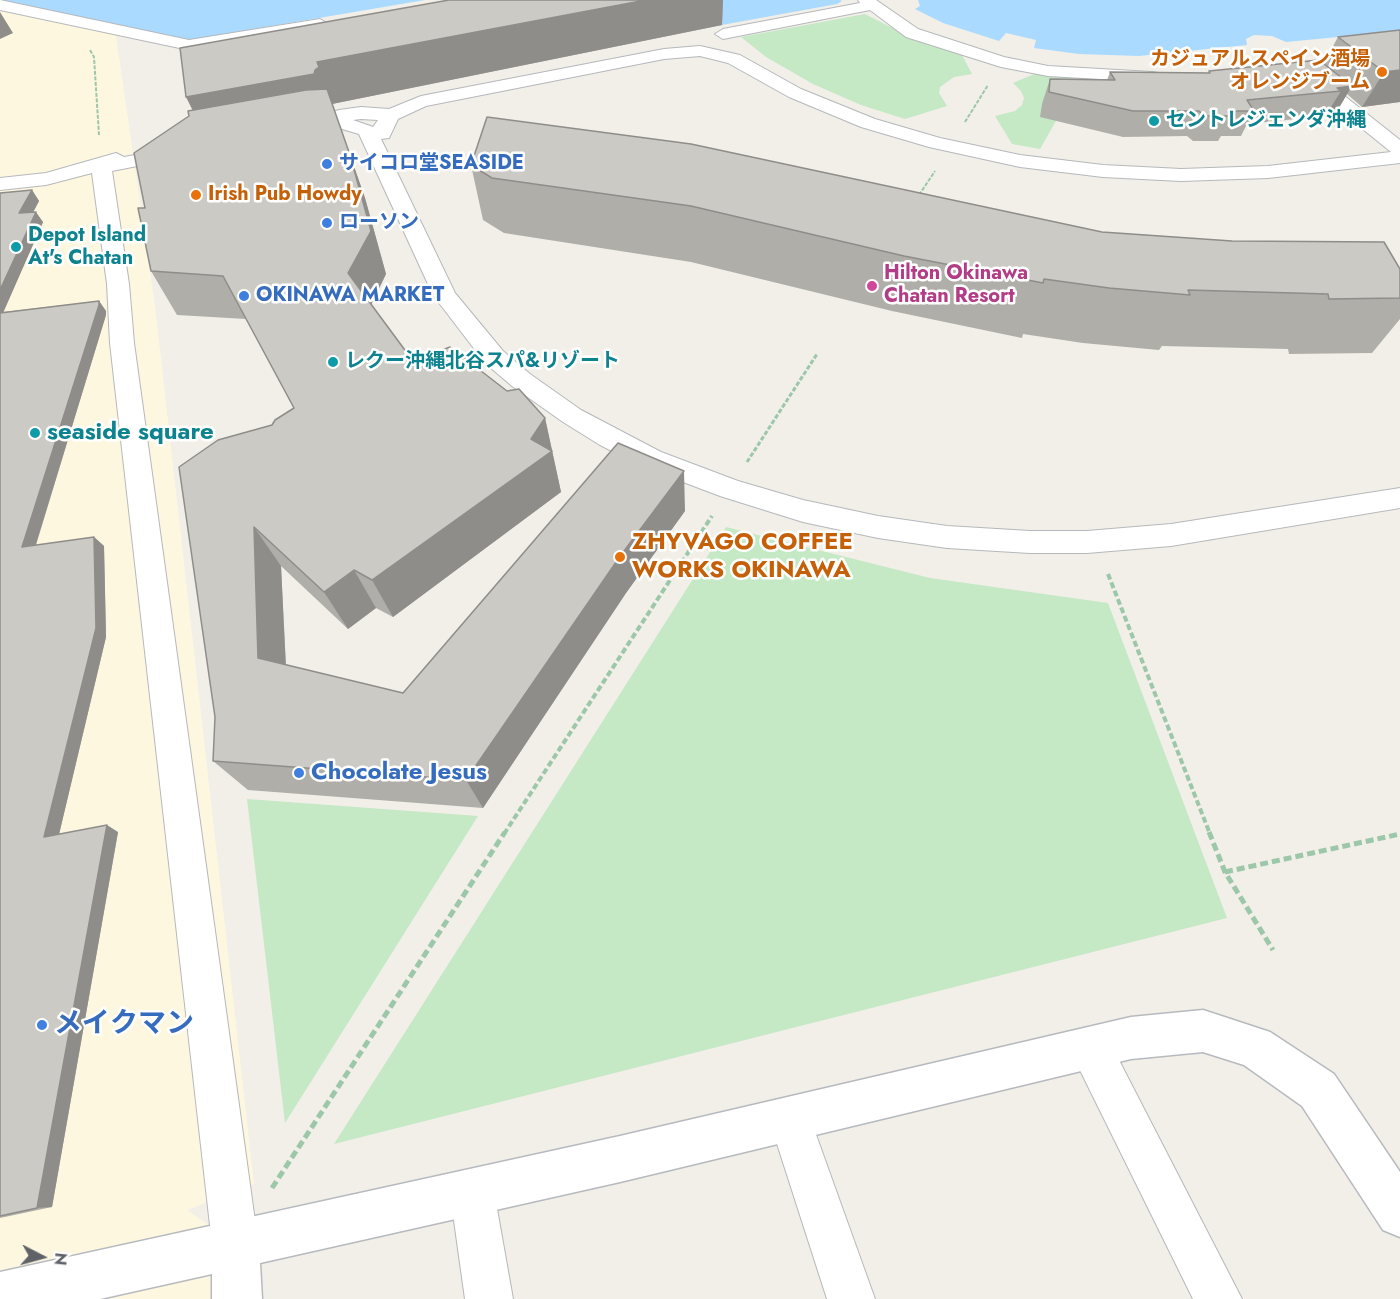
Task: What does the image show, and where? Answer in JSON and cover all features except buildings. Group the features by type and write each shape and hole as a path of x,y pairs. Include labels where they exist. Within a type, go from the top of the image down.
{"street":[{"path":"723,34 869,2 912,33 1001,62 1048,71 1152,77 1174,75"},
{"path":"0,5 189,45 340,21"},
{"path":"398,193 401,185 383,142 382,126 391,115 409,106 429,100 664,54 700,51 734,59 795,93 868,123 936,143 1020,161 1103,171 1204,175 1288,171 1400,158"},
{"path":"1320,64 1292,68 1400,150"},
{"path":"391,115 355,113 276,130 331,123 361,127 367,131 444,295 494,357 521,380 572,416 631,449 690,475 772,503 841,520 917,533 1003,541 1087,542 1171,535 1400,498"},
{"path":"0,184 46,179 100,165 198,146"},
{"path":"100,165 118,284 122,343 236,1244 237,1299"},
{"path":"0,1297 472,1192 1131,1038 1203,1031 1255,1047 1318,1090 1400,1213"},
{"path":"1089,1048 1218,1299"},
{"path":"790,1119 851,1299"},
{"path":"472,1192 489,1299"}],"path":[{"path":"90,49 94,57 100,165"},
{"path":"964,124 1001,62"},
{"path":"916,200 935,171"},
{"path":"742,470 817,354"},
{"path":"236,1244 714,513"},
{"path":"1107,573 1225,872 1273,950"},
{"path":"1225,872 1400,834"}],"shaded area":[{"path":"0,4 115,29 155,306 254,1184 187,1210 235,1243 233,1299 0,1299"}],"green space":[{"path":"865,14 910,37 962,55 972,74 954,77 940,87 939,93 947,106 905,119 861,105 813,84 766,57 741,37"},
{"path":"1039,72 1107,78 1103,83 1073,91 1040,149 1012,144 995,116 1015,111 1022,105 1024,98 1013,83"},
{"path":"726,527 930,578 1108,603 1227,918 334,1144"},
{"path":"247,799 478,816 285,1123"}],"water":[{"path":"0,0 425,0 189,40"},
{"path":"702,0 842,1 837,4 722,25"},
{"path":"918,0 1400,0 1400,31 1286,42 1272,36 1254,35 1246,39 1247,45 1139,56 1079,54 1034,48 1036,40 1006,33 999,41 943,23 915,9 920,6"}],"place":[{"name":"カジュアルスペイン酒場 オレンジブーム","path":"1382,72"},
{"name":"セントレジェンダ沖縄","path":"1154,121"},
{"name":"サイコロ堂SEASIDE","path":"327,164"},
{"name":"Irish Pub Howdy","path":"196,195"},
{"name":"ローソン","path":"327,223"},
{"name":"Depot Island At's Chatan","path":"16,247"},
{"name":"Hilton Okinawa Chatan Resort","path":"872,286"},
{"name":"OKINAWA MARKET","path":"244,296"},
{"name":"レクー沖縄北谷スパ&リゾート","path":"333,362"},
{"name":"seaside square","path":"35,433"},
{"name":"ZHYVAGO COFFEE WORKS OKINAWA","path":"620,557"},
{"name":"Chocolate Jesus","path":"299,773"},
{"name":"メイクマン","path":"42,1025"}]}
